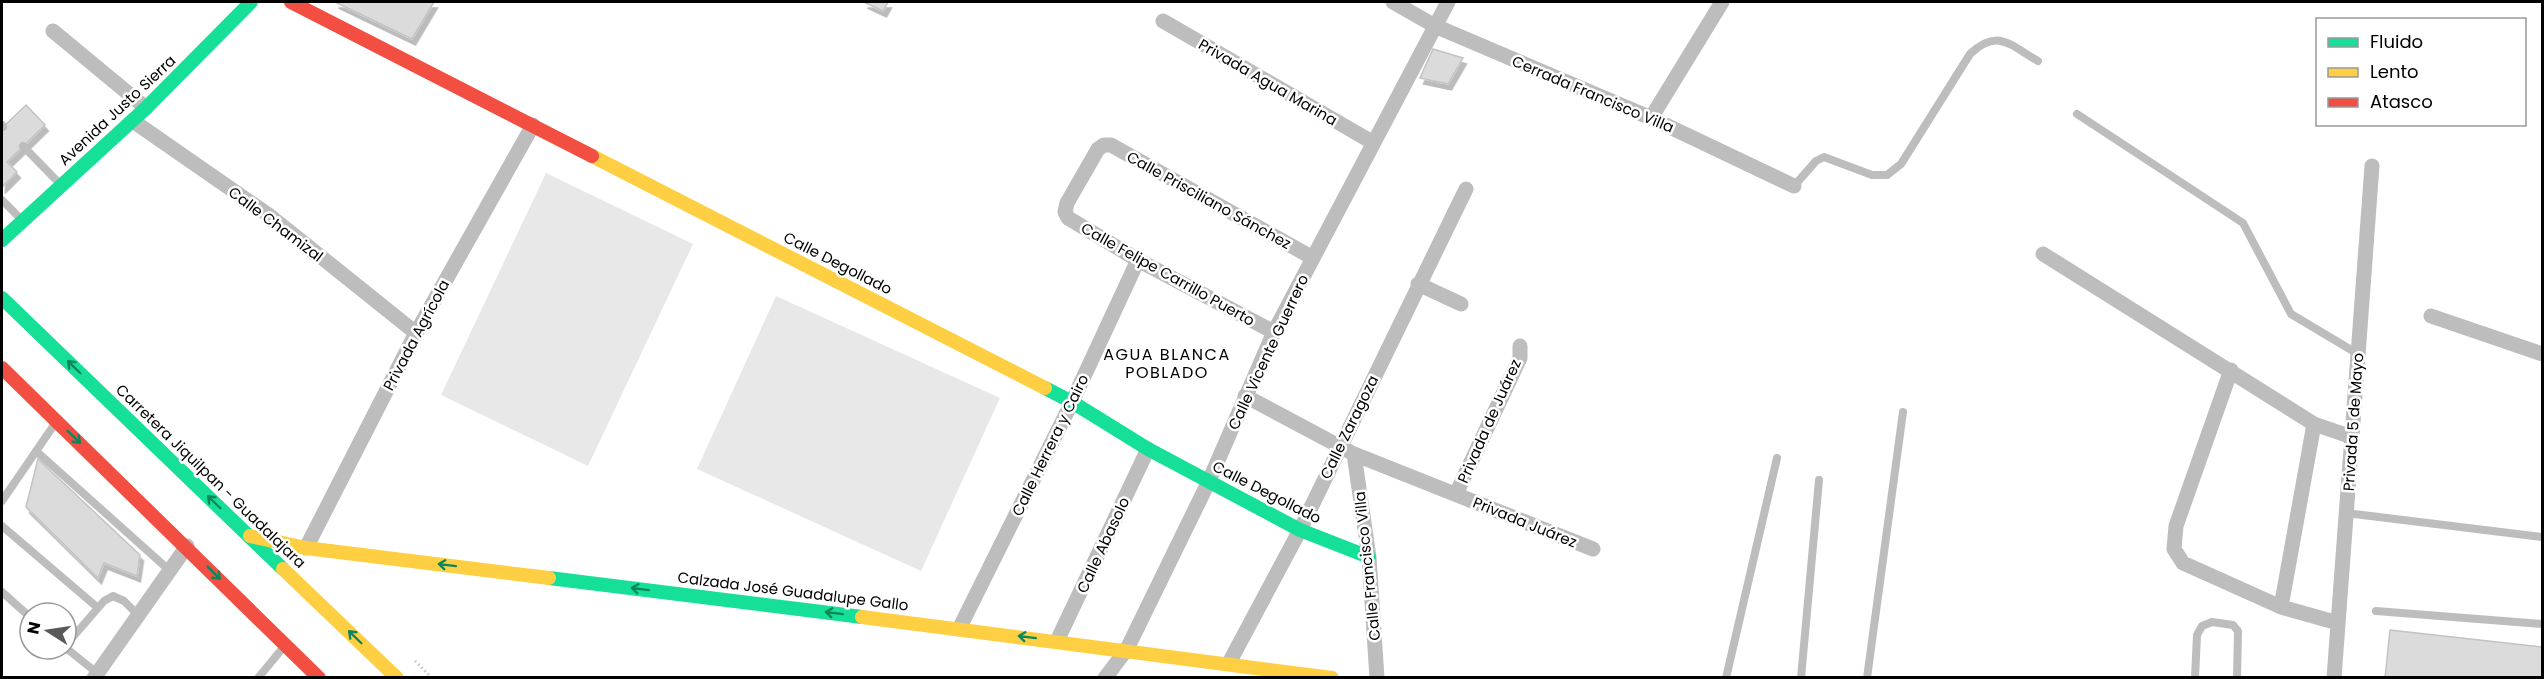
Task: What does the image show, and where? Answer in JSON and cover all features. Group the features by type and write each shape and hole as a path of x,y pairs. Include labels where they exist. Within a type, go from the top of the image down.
{"main road":[{"name":"Avenida Justo Sierra","path":"2,240 146,108 251,2"},
{"name":"Calle Degollado","path":"291,2 1072,402 1148,449 1300,530 1369,557"},
{"name":"Carretera Jiquilpan - Guadalajara","path":"2,298 397,678"},
{"path":"2,368 187,546 319,678"},
{"name":"Calzada José Guadalupe Gallo","path":"250,536 306,548 1057,640 1332,678"}],"street":[{"name":"Cerrada Francisco Villa","path":"1393,2 1435,26 1651,118 1794,186"},
{"name":"Calle Vicente Guerrero","path":"1105,678 1127,649 1209,481 1274,332 1372,142 1448,2"},
{"path":"1651,118 1722,2"},
{"name":"Privada Agua Marina","path":"1163,21 1372,142"},
{"path":"53,31 146,108"},
{"name":"Calle Chamizal","path":"132,121 270,216 416,333"},
{"name":"Privada Agrícola","path":"306,548 416,333 532,125"},
{"name":"Calle Prisciliano Sánchez","path":"1065,212 1067,203 1098,149 1104,145 1111,145 1314,258"},
{"name":"Privada 5 de Mayo","path":"2334,678 2372,166"},
{"name":"Calle Zaragoza","path":"1229,663 1300,530 1347,450 1418,284 1466,189"},
{"name":"Calle Felipe Carrillo Puerto","path":"1065,212 1068,218 1138,260 1274,332"},
{"path":"2043,254 2314,424 2352,437"},
{"name":"Calle Herrera y Cairo","path":"959,629 1072,402 1138,260"},
{"path":"1418,284 1461,304"},
{"path":"2431,316 2542,354"},
{"name":"Privada de Juárez","path":"1456,494 1520,358 1520,346"},
{"path":"2231,370 2176,526 2174,549 2183,563 2281,607 2338,623"},
{"name":"Privada Juárez","path":"1245,396 1347,450 1593,549"},
{"path":"2281,607 2314,424"},
{"name":"Calle Abasolo","path":"1057,640 1148,449"},
{"name":"Calle Francisco Villa","path":"1347,450 1369,557 1377,678"},
{"path":"95,675 187,546"}],"lane":[{"path":"1794,186 1816,161 1824,157 1872,175 1887,175 1901,164 1970,54 1982,43 1991,39 2006,42 2038,61"},
{"path":"2077,114 2243,223 2291,314 2358,354"},
{"path":"23,146 61,185"},
{"path":"2,201 22,220"},
{"path":"1867,678 1903,412"},
{"path":"2,501 57,421"},
{"path":"36,451 169,570"},
{"path":"1726,678 1777,459"},
{"path":"1801,678 1819,480"},
{"path":"2346,513 2542,537"},
{"path":"2,526 98,608"},
{"path":"2,592 18,606"},
{"path":"78,632 104,601 114,596 124,601 138,615"},
{"path":"2376,611 2542,624"},
{"path":"2195,678 2197,635 2202,626 2212,622 2233,626 2238,631 2237,678"},
{"path":"258,678 285,645"},
{"path":"78,658 95,675"}],"shaded area":[{"path":"546,173 693,244 588,466 441,395"},
{"path":"776,296 1000,398 921,571 697,469"}],"building":[{"path":"335,2 434,2 412,39"},
{"path":"864,2 888,2 883,11"},
{"path":"1433,49 1463,58 1448,84 1420,78"},
{"path":"26,105 45,125 7,162 17,172 2,187 2,128"},
{"path":"38,459 140,555 137,576 104,563 98,578 26,507"},
{"path":"2390,630 2542,647 2542,678 2385,678"}],"traffic: fast":[{"path":"2,240 146,108 251,2"},
{"path":"2,298 283,569"},
{"path":"1045,388 1148,449 1300,530 1369,557"},
{"path":"549,578 862,617"}],"traffic: slow":[{"path":"592,156 1045,388"},
{"path":"250,536 306,548 549,578"},
{"path":"283,569 397,678"},
{"path":"862,617 1332,678"}],"traffic: jam":[{"path":"291,2 592,156"},
{"path":"2,368 319,678"}],"district":[{"name":"AGUA BLANCA POBLADO","path":"1167,363"}]}
